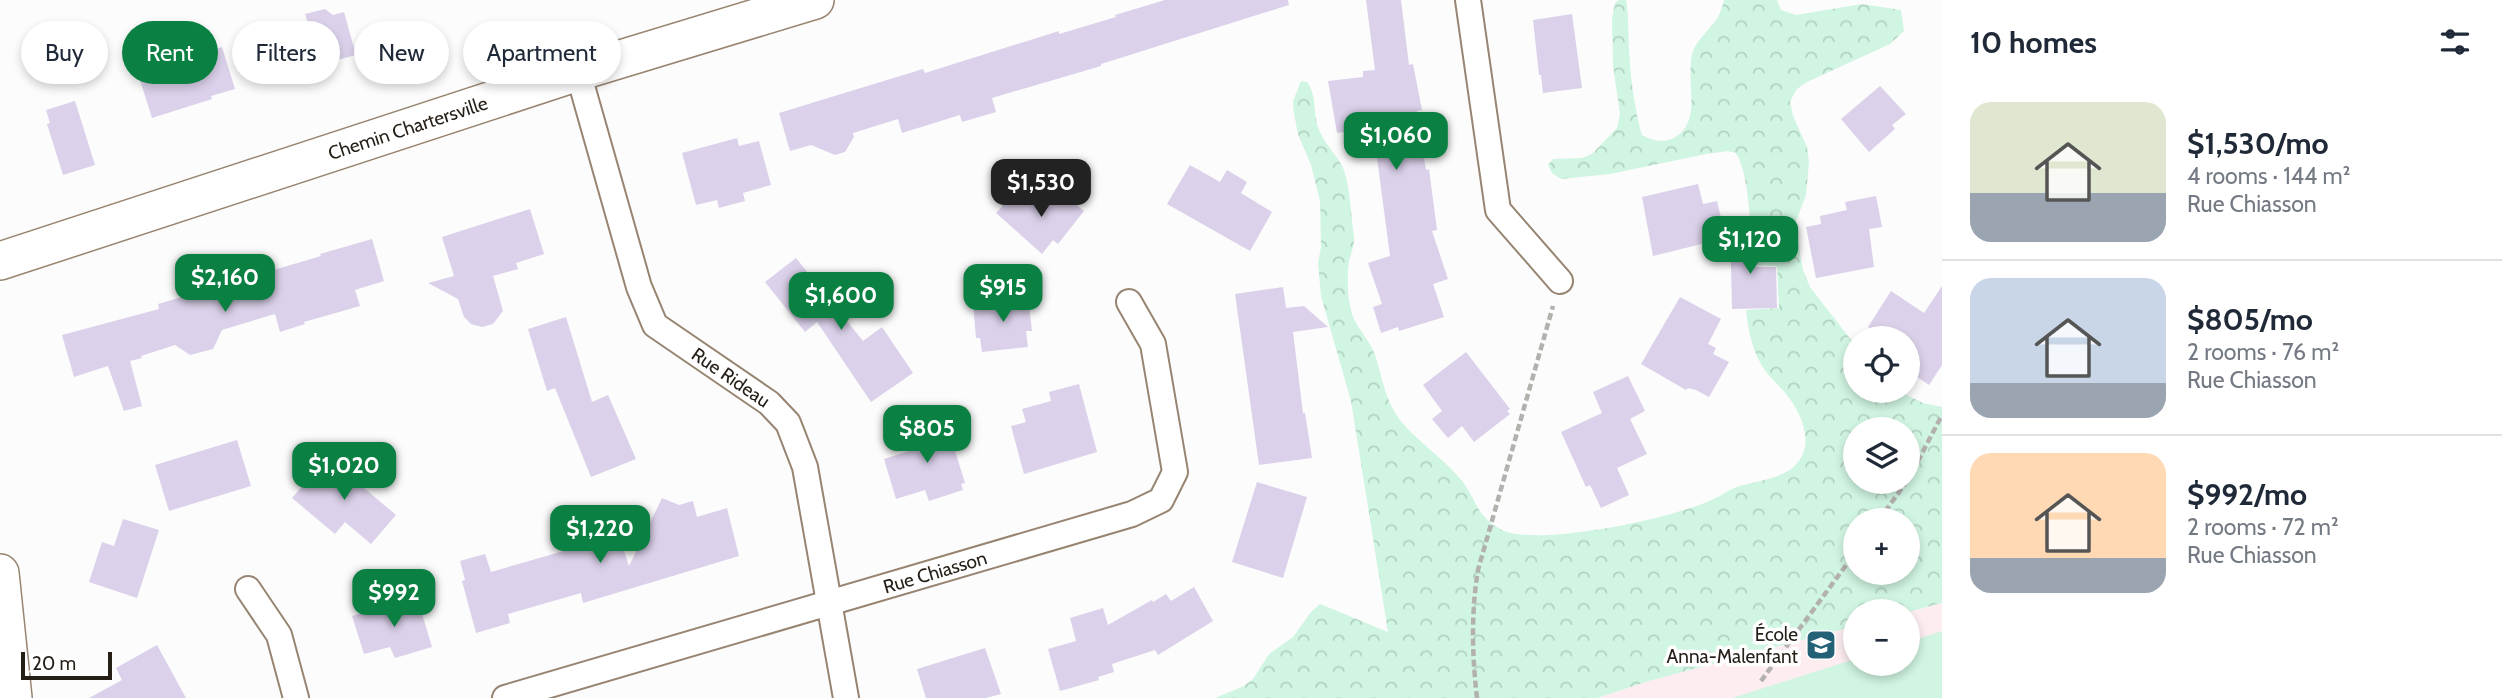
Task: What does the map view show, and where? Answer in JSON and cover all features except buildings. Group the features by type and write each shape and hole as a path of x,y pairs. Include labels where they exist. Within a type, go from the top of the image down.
{"street":[{"name":"Chemin Chartersville","path":"621,59 815,0"},
{"path":"1468,0 1498,210 1560,281"},
{"name":"Chemin Chartersville","path":"0,261 541,84"},
{"name":"Rue Rideau","path":"581,84 639,287 655,325 769,403 788,423 805,467 845,698"},
{"name":"Rue Chiasson","path":"505,698 1132,514 1161,500 1175,472 1153,344 1129,302"},
{"path":"0,573 13,698"},
{"path":"248,589 279,635 296,698"}],"path":[{"path":"1477,698 1473,611 1478,570 1560,281"},
{"path":"1920,456 1942,415"},
{"path":"1761,681 1843,569"}],"shaded area":[{"name":"École Anna-Malenfant","path":"1942,603 1942,698 1597,698 1649,681 1843,629 1843,676 1920,676 1920,609"}],"green space":[{"path":"1626,0 1632,81 1642,135 1662,141 1674,138 1683,131 1688,122 1691,111 1690,74 1693,51 1717,18 1724,0 1777,0 1781,10 1796,15 1862,4 1901,10 1904,31 1890,44 1807,82 1797,89 1790,101 1793,116 1807,147 1809,162 1806,195 1795,224 1803,270 1810,287 1843,330 1843,403 1920,402 1942,407 1942,603 1920,609 1920,599 1843,599 1843,629 1649,681 1597,698 1215,698 1244,686 1253,679 1269,654 1293,637 1320,604 1388,632 1351,401 1321,296 1318,263 1321,247 1320,201 1294,114 1293,101 1301,81 1307,82 1310,87 1320,133 1345,175 1354,239 1348,274 1350,308 1373,350 1389,401 1406,427 1463,482 1482,514 1493,525 1520,535 1547,535 1648,520 1705,503 1738,487 1780,475 1797,463 1803,454 1805,434 1798,413 1762,366 1749,332 1746,310 1779,308 1777,266 1755,265 1747,191 1736,153 1728,151 1706,154 1610,174 1561,179 1552,173 1548,165 1553,159 1582,158 1592,154 1617,128 1620,114 1613,66 1612,19 1615,3"},
{"path":"1942,631 1942,698 1732,698 1843,663 1843,676 1920,676 1920,638"}],"place":[{"name":"École Anna-Malenfant","path":"1821,645"}]}
